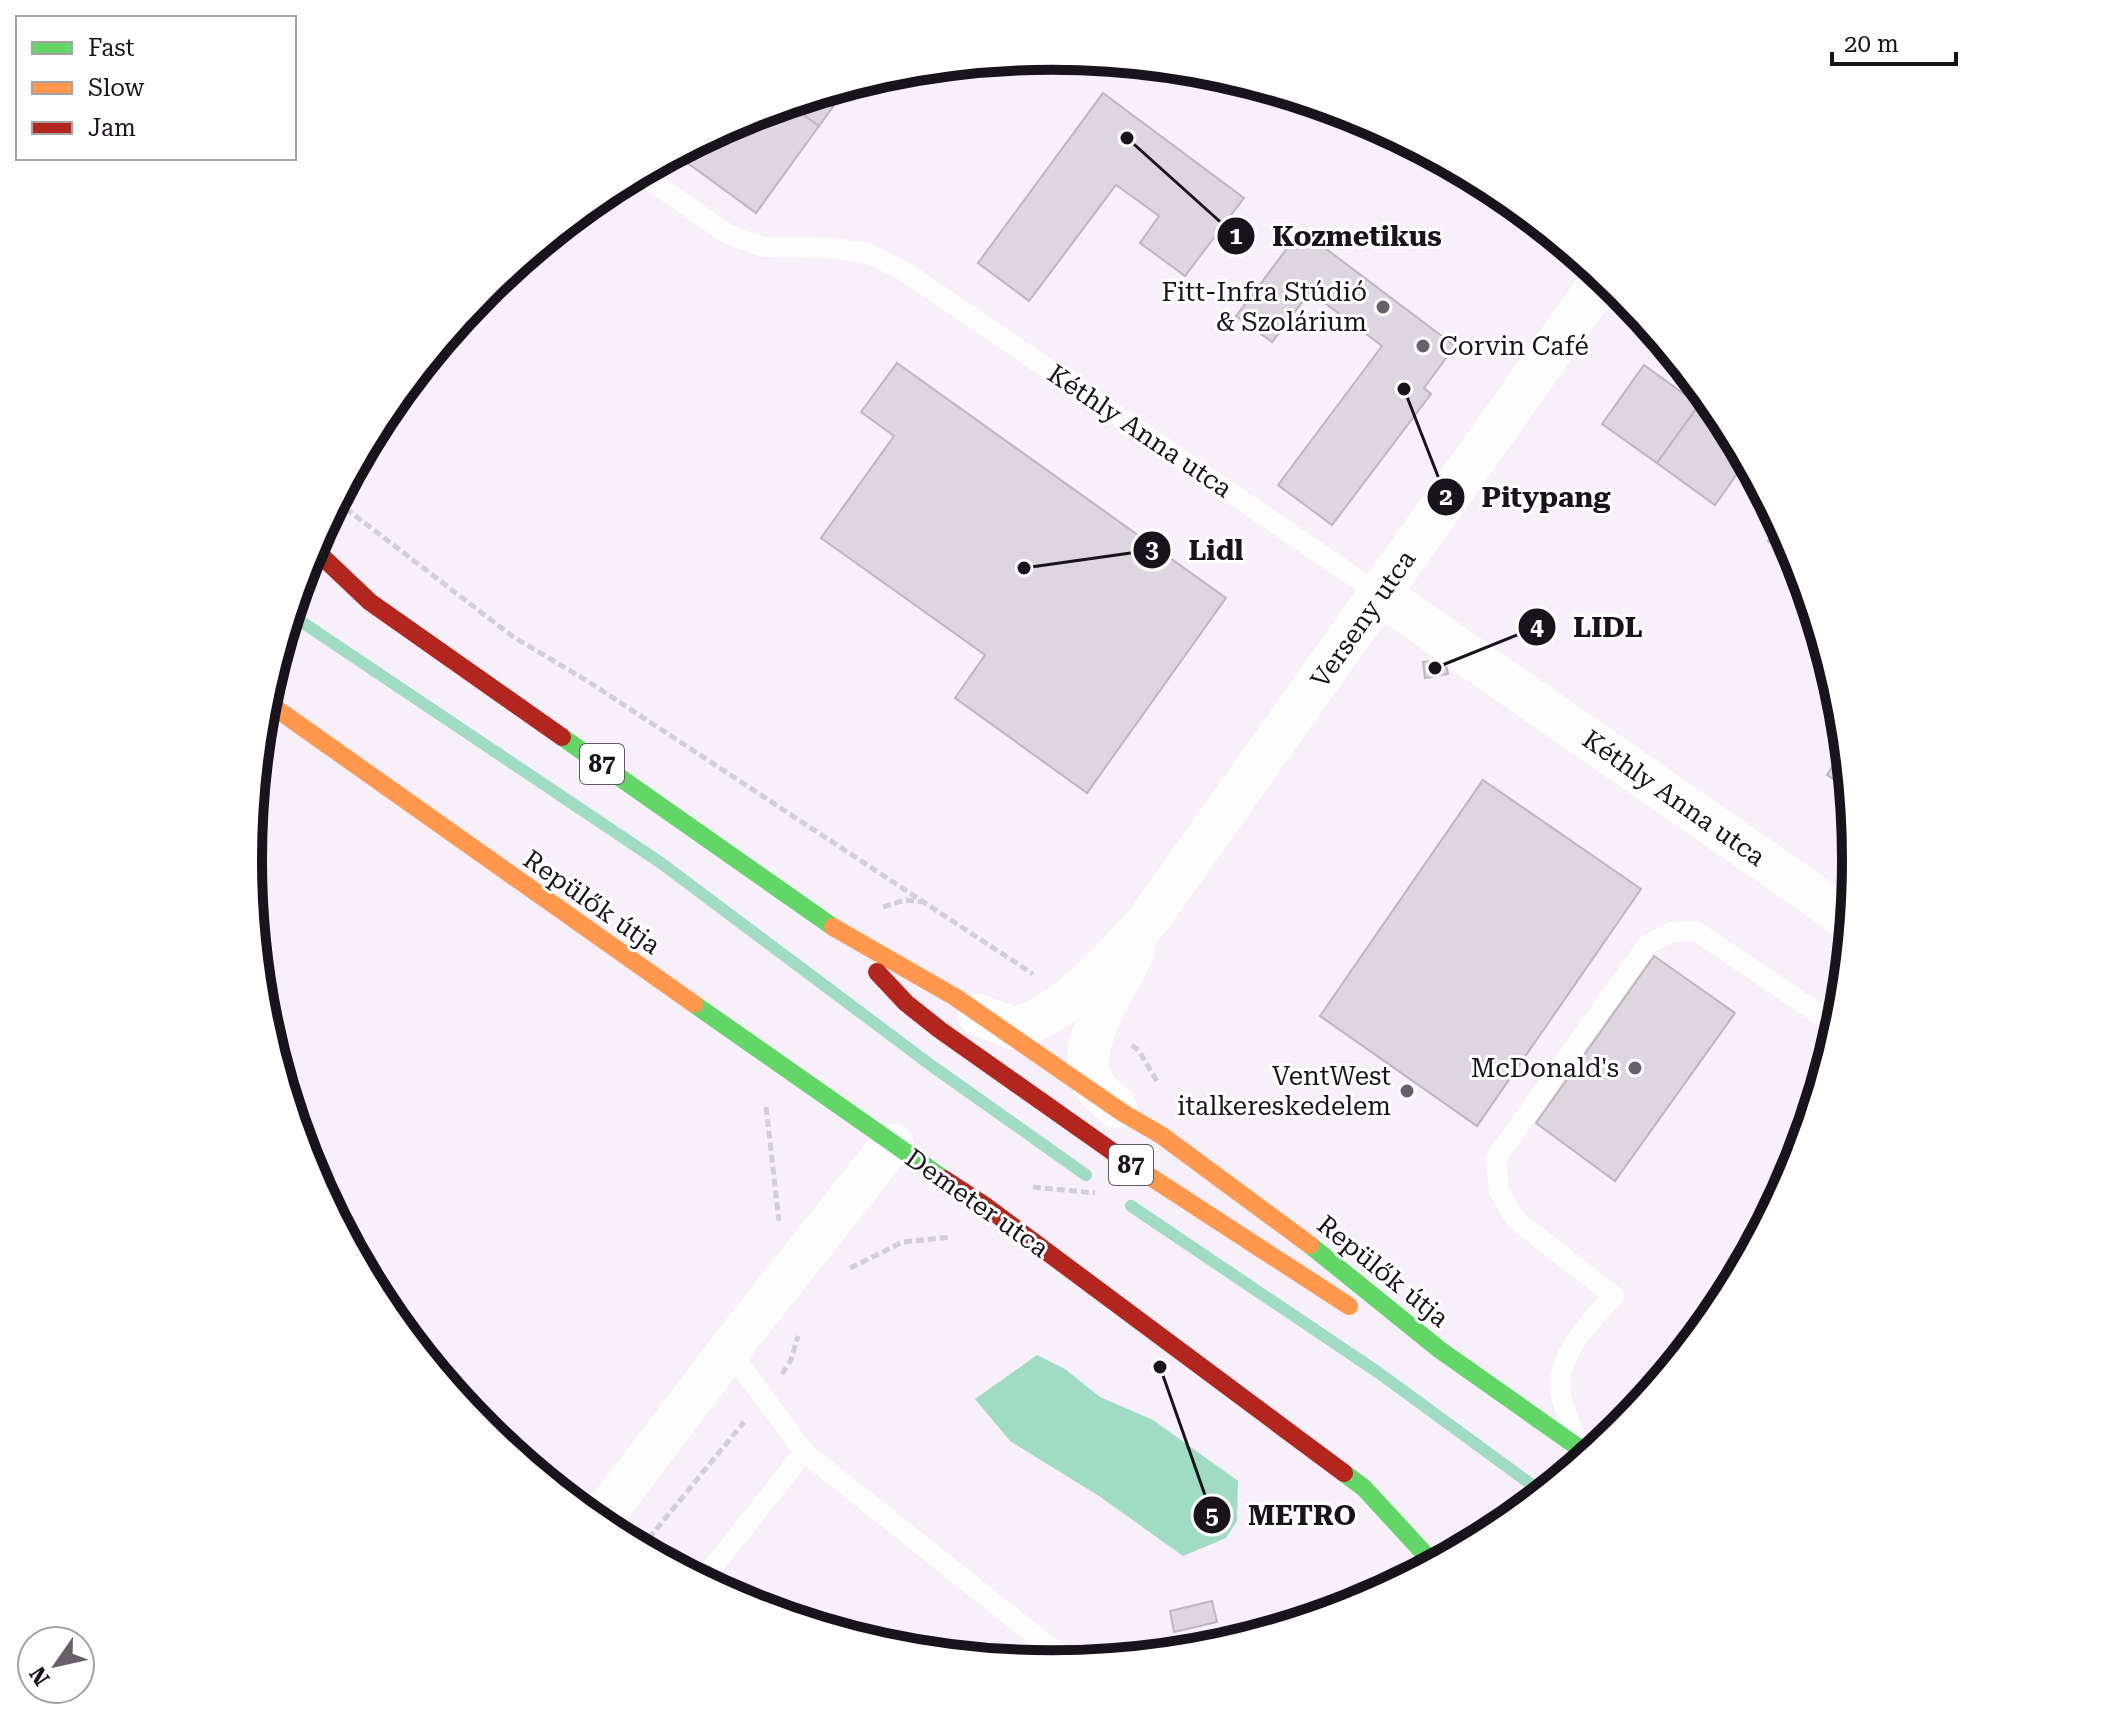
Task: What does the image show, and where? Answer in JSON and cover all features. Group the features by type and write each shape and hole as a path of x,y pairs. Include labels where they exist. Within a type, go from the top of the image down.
{"main road":[{"name":"Repülők útja","path":"322,557 370,602 850,939 955,997 1123,1113 1161,1135 1339,1266 1440,1350"},
{"name":"Repülők útja","path":"318,578 370,602"},
{"name":"Repülők útja","path":"276,709 892,1144"},
{"name":"Repülők útja","path":"850,939 888,985 935,1026 1136,1168 1364,1316"},
{"name":"Demeter utca","path":"892,1144 984,1205 1364,1488 1427,1556"},
{"name":"Repülők útja","path":"1390,1332 1403,1340 1440,1350"},
{"name":"87","path":"1440,1350 1580,1448"}],"street":[{"name":"Verseny utca","path":"979,1015 1013,1028 1050,1014 1149,919 1596,288"},
{"name":"Kéthly Anna utca","path":"1381,595 1841,914"},
{"name":"Verseny utca","path":"1123,1113 1093,1084 1088,1049 1149,919"},
{"name":"Demeter utca","path":"606,1513 729,1350 892,1144"}],"lane":[{"name":"Kéthly Anna utca","path":"650,180 726,233 763,247 832,248 867,253 904,271 1381,595"},
{"path":"1582,1446 1560,1392 1565,1358 1586,1326 1614,1296 1515,1219 1499,1191 1496,1158 1648,944 1671,932 1696,931 1826,1019"},
{"path":"729,1350 804,1452 1055,1651"},
{"path":"709,1572 804,1452"}],"path":[{"path":"345,508 512,636 589,682 924,902 905,900 873,910"},
{"path":"765,1100 779,1221"},
{"path":"984,1205 998,1184 1104,1194 1115,1190 1136,1168"}],"shaded area":[{"path":"1037,1355 1065,1369 1100,1397 1153,1420 1238,1481 1237,1521 1226,1538 1183,1556 1099,1496 1010,1441 975,1399"}],"building":[{"path":"1103,93 1244,198 1185,276 1140,243 1159,216 1116,185 1029,301 978,263"},
{"path":"838,100 819,126 799,112"},
{"path":"799,112 819,126 756,213 689,164 702,152"},
{"path":"1301,230 1455,346 1424,388 1431,394 1332,525 1278,485 1382,346 1310,292 1272,342 1236,316"},
{"path":"897,363 1226,598 1087,793 955,698 985,655 821,538 894,436 861,412"},
{"path":"1644,365 1698,406 1657,463 1602,424"},
{"path":"1698,406 1740,470 1715,505 1657,463"},
{"path":"1445,659 1448,674 1425,678 1423,662"},
{"path":"1836,760 1838,782 1827,775"},
{"path":"1483,780 1641,889 1477,1126 1320,1016"},
{"name":"McDonald's","path":"1654,956 1735,1013 1615,1181 1536,1123"},
{"path":"1212,1601 1217,1622 1174,1632 1170,1611"}],"waterway":[{"path":"299,620 661,863 932,1066 1086,1175"},
{"path":"1131,1206 1379,1373 1534,1487"}],"traffic: fast":[{"path":"562,737 833,927"},
{"path":"694,1004 944,1179"},
{"path":"1310,1245 1440,1350 1580,1449"},
{"path":"1344,1473 1364,1488 1427,1556"}],"traffic: slow":[{"path":"276,709 694,1004"},
{"path":"833,927 955,997 1123,1113 1161,1135 1310,1245"},
{"path":"1123,1159 1349,1306"}],"traffic: jam":[{"path":"322,557 370,602 562,737"},
{"path":"877,972 906,1003 940,1030 1123,1159"},
{"path":"944,1179 984,1205 1344,1473"}],"place":[{"name":"Kozmetikus","path":"1127,138"},
{"name":"Fitt-Infra Stúdió & Szolárium","path":"1383,307"},
{"name":"Corvin Café","path":"1423,346"},
{"name":"Pitypang","path":"1404,389"},
{"name":"Lidl","path":"1024,568"},
{"name":"LIDL","path":"1435,668"},
{"name":"McDonald's","path":"1635,1068"},
{"name":"VentWest italkereskedelem","path":"1407,1091"},
{"name":"METRO","path":"1160,1367"}]}
